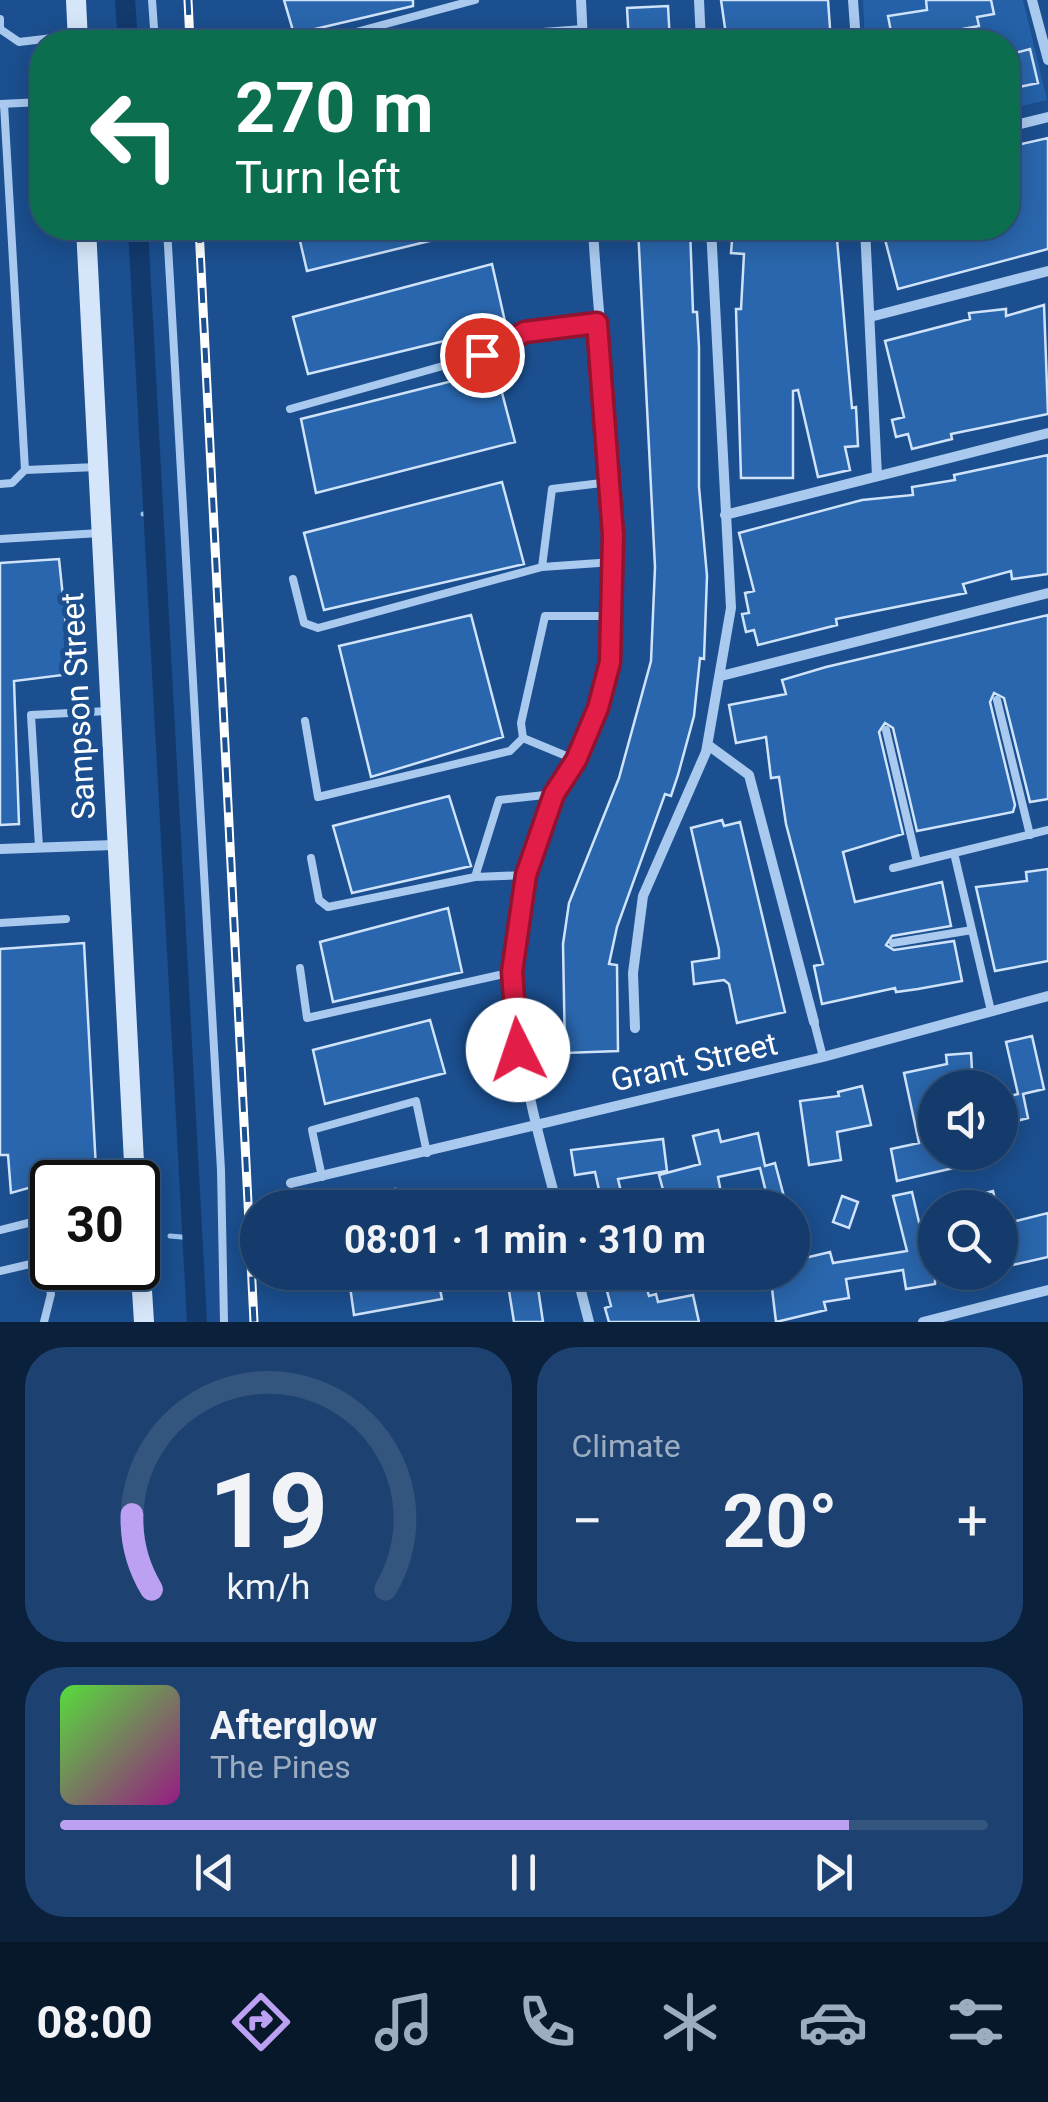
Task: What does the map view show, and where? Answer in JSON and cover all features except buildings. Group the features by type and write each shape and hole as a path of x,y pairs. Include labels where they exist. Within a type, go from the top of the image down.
{"street":[{"path":"76,0 78,30"},
{"path":"581,0 583,29"},
{"path":"699,0 700,30"},
{"path":"854,0 855,30"},
{"path":"1032,0 1048,60"},
{"path":"1020,125 1048,117"},
{"name":"Sampson Street","path":"87,240 114,845 134,1160"},
{"path":"553,1190 518,1050 512,972 526,875 554,794 576,760 598,708 610,662 610,482 593,240"},
{"path":"635,1028 632,973 643,896 708,745 731,608 712,240"},
{"path":"866,240 878,476"},
{"path":"870,317 1048,272"},
{"path":"724,515 1048,433"},
{"path":"722,676 1048,593"},
{"path":"708,745 749,774 814,1022"},
{"path":"0,849 114,845"},
{"name":"Grant Street","path":"292,1183 822,1057 1048,996"},
{"path":"142,1290 144,1322"},
{"path":"581,1290 590,1322"},
{"path":"923,1322 1048,1290"}],"lane":[{"path":"152,0 153,30"},
{"path":"364,30 475,0"},
{"path":"0,19 0,29 19,42 30,41"},
{"path":"572,30 583,29"},
{"path":"25,470 2,104 30,103"},
{"path":"168,240 222,1170 224,1322"},
{"path":"290,409 482,355 525,332 597,323"},
{"path":"0,484 12,483 25,470 97,467"},
{"path":"542,567 552,489 610,482"},
{"path":"0,539 100,533"},
{"path":"294,579 304,623 318,628 542,567 613,562"},
{"path":"523,738 521,723 545,616 612,616"},
{"path":"997,700 1030,835"},
{"path":"39,847 30,715 108,712"},
{"path":"306,721 318,797 510,751 523,738"},
{"path":"886,730 917,862"},
{"path":"523,738 576,760"},
{"path":"475,878 499,800 554,794"},
{"path":"893,868 1048,830"},
{"path":"954,853 991,1011"},
{"path":"311,858 319,900 328,908 475,878 526,875"},
{"path":"0,923 66,919"},
{"path":"893,942 972,930"},
{"path":"300,968 307,1018 512,972"},
{"path":"814,1022 822,1057"},
{"path":"322,1177 312,1130 416,1101 428,1153"},
{"path":"0,1230 30,1222"},
{"path":"0,1271 30,1264"},
{"path":"44,1322 51,1290"}],"shaded area":[{"path":"863,0 1023,0 1047,100 1020,106 1020,30 864,30"}],"waterway":[{"path":"125,0 127,30"},
{"path":"139,240 197,1322"},
{"path":"143,514 153,513"},
{"path":"170,1236 193,1238"}],"railway":[{"path":"188,0 189,30"},
{"path":"200,240 254,1322"}],"route":[{"path":"482,355 525,332 597,323 607,413 613,535 610,662 598,708 576,760 554,794 526,875 512,972 518,1050"}]}
